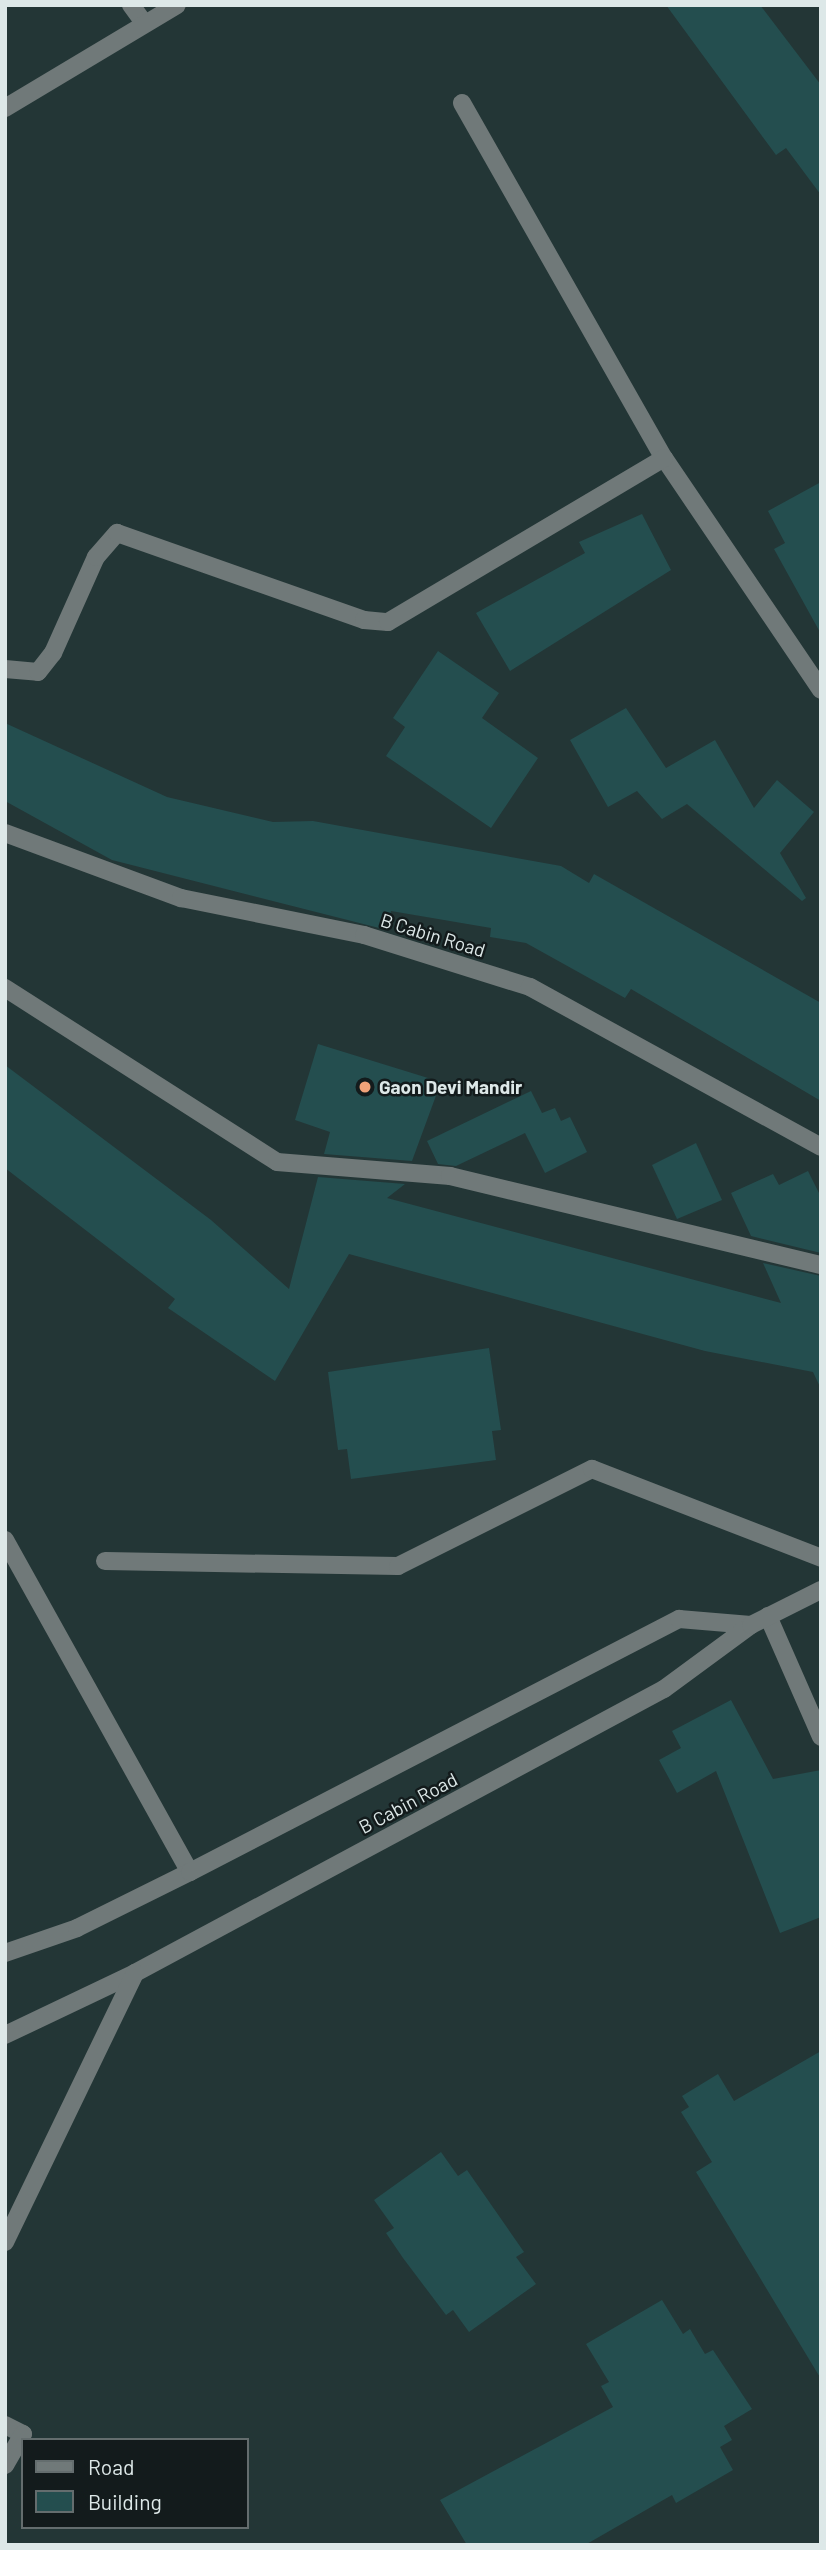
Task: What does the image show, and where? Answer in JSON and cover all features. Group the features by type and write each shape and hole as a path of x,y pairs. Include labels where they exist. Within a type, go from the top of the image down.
{"street":[{"path":"131,5 144,23"},
{"path":"5,108 177,5"},
{"path":"462,103 664,458 821,690"},
{"path":"5,668 38,672 53,653 96,557 117,533 364,620 388,622 664,458"},
{"name":"B Cabin Road","path":"5,833 181,898 364,935 530,987 821,1147"},
{"path":"5,988 277,1162 450,1176 821,1265"},
{"path":"104,1561 398,1566 592,1469 821,1558"},
{"path":"5,1539 190,1872"},
{"name":"B Cabin Road","path":"5,2035 135,1973 664,1689 751,1625 821,1590"},
{"path":"768,1616 821,1737"},
{"path":"5,1953 77,1928 679,1619 751,1625"},
{"path":"5,2242 135,1973"},
{"path":"5,2425 23,2434 5,2465"}],"building":[{"path":"666,5 760,5 821,85 821,195 786,148 776,155"},
{"path":"821,482 821,634 774,549 785,543 768,511"},
{"path":"642,514 671,570 510,671 476,613 585,553 579,542"},
{"path":"438,651 499,693 482,718 538,758 491,828 386,756 405,727 393,718"},
{"path":"626,708 666,768 715,740 754,808 777,780 814,812 780,853 806,898 802,901 687,804 662,819 637,791 608,807 570,740"},
{"path":"5,723 167,797 273,822 313,821 561,866 589,883 594,874 821,1003 821,1101 631,989 625,998 526,943 490,937 491,928 391,911 387,930 112,860 5,801"},
{"path":"318,1044 441,1082 412,1161 324,1154 330,1132 295,1120"},
{"path":"5,1065 211,1220 289,1289 318,1177 405,1184 387,1198 781,1303 763,1263 821,1276 821,1389 813,1372 705,1351 349,1254 275,1381 168,1308 175,1299 5,1168"},
{"path":"531,1091 542,1113 555,1108 561,1121 570,1117 587,1152 545,1173 525,1133 456,1166 438,1164 427,1141"},
{"path":"696,1143 722,1200 677,1219 652,1165"},
{"path":"808,1171 821,1197 821,1253 751,1236 731,1193 773,1174 779,1185"},
{"path":"489,1348 501,1430 492,1431 496,1460 351,1479 347,1449 338,1450 328,1372"},
{"path":"731,1700 773,1779 821,1770 821,1917 780,1933 716,1771 677,1793 659,1760 681,1748 672,1731"},
{"path":"821,2051 821,2379 696,2172 712,2162 681,2112 689,2107 682,2096 718,2074 734,2101"},
{"path":"441,2152 458,2176 467,2170 524,2252 516,2257 536,2284 469,2332 453,2310 446,2315 403,2258 386,2233 394,2228 374,2200"},
{"path":"662,2300 683,2334 690,2329 705,2354 713,2350 752,2409 724,2426 732,2440 720,2447 733,2470 676,2503 672,2495 585,2545 467,2545 440,2500 613,2407 601,2386 609,2382 586,2344"}],"place":[{"name":"Gaon Devi Mandir","path":"365,1087"}]}
